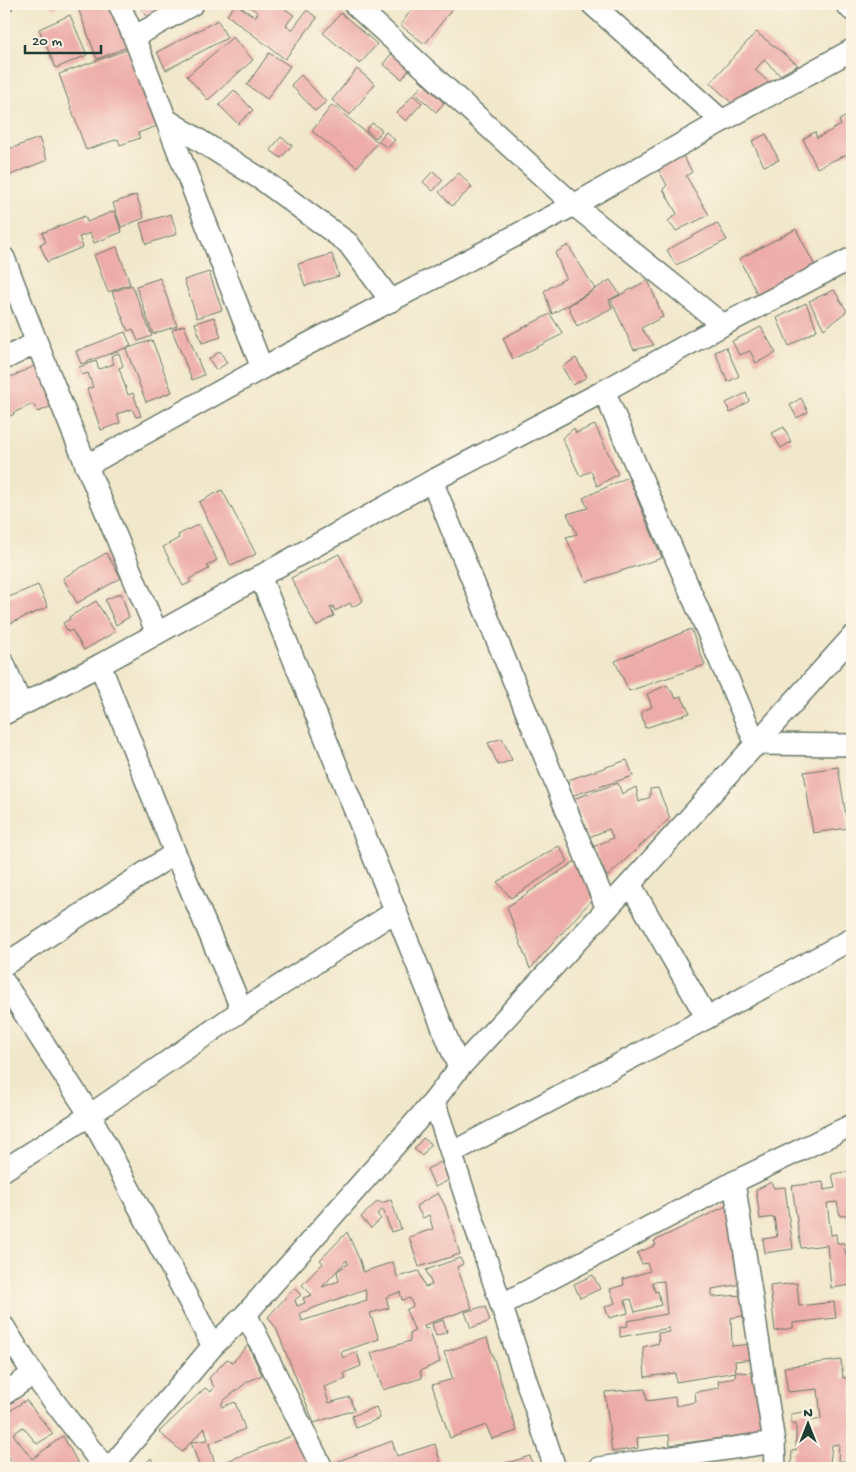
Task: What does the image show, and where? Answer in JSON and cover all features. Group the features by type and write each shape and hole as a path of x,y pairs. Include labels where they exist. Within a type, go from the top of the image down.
{"street":[{"path":"119,4 167,120 262,368"},
{"path":"134,37 193,4"},
{"path":"354,4 574,205 723,325"},
{"path":"592,4 722,122"},
{"path":"846,4 852,10"},
{"path":"86,466 262,368 574,205 852,50"},
{"path":"167,120 264,181 348,243 391,301"},
{"path":"4,258 36,343 156,633"},
{"path":"4,664 12,709 100,665 432,481 852,258"},
{"path":"4,359 36,343"},
{"path":"604,390 756,744"},
{"path":"432,481 607,909"},
{"path":"260,576 459,1068"},
{"path":"110,1468 213,1346 246,1314 434,1101 459,1068 630,884 852,637"},
{"path":"100,665 175,854 242,1010"},
{"path":"756,744 852,745"},
{"path":"4,965 175,854"},
{"path":"630,884 707,1018"},
{"path":"4,1170 90,1114 242,1010 396,911"},
{"path":"451,1153 852,939"},
{"path":"4,982 90,1114 213,1346"},
{"path":"434,1101 555,1468"},
{"path":"501,1306 734,1182 852,1125"},
{"path":"734,1182 774,1442 775,1468"},
{"path":"246,1314 322,1468"},
{"path":"4,1327 33,1374 105,1468"},
{"path":"4,1394 33,1374"},
{"path":"599,1468 774,1442"}],"building":[{"path":"4,4 10,4 13,9 4,12"},
{"path":"51,4 65,4 53,9"},
{"path":"90,4 115,4 130,46 97,59 78,8"},
{"path":"138,4 185,4 153,25"},
{"path":"236,4 255,17 258,13 246,4 278,4 294,15 286,25 292,30 307,10 317,18 285,59 227,15"},
{"path":"416,4 456,4 425,44 400,25"},
{"path":"341,13 377,44 360,64 323,33"},
{"path":"70,15 87,55 56,68 39,29"},
{"path":"218,20 227,38 166,70 157,52"},
{"path":"756,32 798,65 780,75 764,60 755,70 770,83 734,105 710,83"},
{"path":"233,37 253,60 208,100 187,76"},
{"path":"129,49 157,126 138,133 140,138 120,145 118,139 86,150 59,74"},
{"path":"269,53 290,66 267,99 247,85"},
{"path":"392,53 411,67 402,79 383,64"},
{"path":"357,69 375,84 350,115 332,100"},
{"path":"301,75 326,102 315,111 291,85"},
{"path":"424,84 444,103 436,112 415,93"},
{"path":"234,90 253,110 238,124 219,105"},
{"path":"413,95 422,103 406,121 397,113"},
{"path":"332,105 378,142 357,167 312,131"},
{"path":"851,114 852,152 817,168 803,139 815,132 817,138 841,125 839,120"},
{"path":"372,123 382,130 376,138 366,130"},
{"path":"386,132 395,140 388,148 378,141"},
{"path":"766,134 779,160 764,166 752,141"},
{"path":"281,137 292,145 281,158 270,150"},
{"path":"39,138 47,160 8,176 4,164 4,151"},
{"path":"681,152 692,172 686,176 709,215 676,231 668,221 677,214 663,189 667,185 656,166"},
{"path":"433,171 443,180 433,191 423,182"},
{"path":"459,173 472,187 452,206 439,192"},
{"path":"136,195 144,218 121,227 113,203"},
{"path":"114,211 122,232 94,243 90,233 79,237 83,247 47,262 40,244 46,242 42,233 85,216 87,222"},
{"path":"171,214 177,234 146,244 140,223"},
{"path":"717,223 727,240 676,265 667,250"},
{"path":"796,229 817,270 760,299 739,259"},
{"path":"568,245 595,289 552,314 544,291 566,278 555,253"},
{"path":"117,247 130,284 108,292 94,255"},
{"path":"332,254 339,276 305,286 298,264"},
{"path":"209,272 222,310 197,318 184,280"},
{"path":"852,276 852,293 847,279"},
{"path":"160,278 177,326 153,334 136,286"},
{"path":"610,280 620,294 609,300 612,308 577,326 568,306"},
{"path":"648,280 663,317 641,328 654,345 634,350 611,300"},
{"path":"132,285 152,336 138,341 133,329 128,331 112,292"},
{"path":"834,290 847,311 824,329 809,301"},
{"path":"806,303 817,330 789,346 777,318"},
{"path":"550,314 563,334 513,359 503,338"},
{"path":"214,317 221,337 202,343 195,323"},
{"path":"184,325 204,375 192,380 172,330"},
{"path":"761,327 776,353 756,363 750,351 739,355 732,341"},
{"path":"125,332 131,346 81,364 76,351"},
{"path":"152,340 172,392 146,402 126,349"},
{"path":"726,347 739,376 728,382 715,352"},
{"path":"220,351 227,363 216,370 209,359"},
{"path":"119,353 123,366 119,368 128,395 133,393 141,416 136,417 132,409 117,414 120,423 101,430 87,389 93,387 88,373 82,375 79,367 96,361 99,369 114,364 111,356"},
{"path":"576,358 587,377 573,385 562,367"},
{"path":"39,364 57,404 38,412 33,404 4,419 4,380"},
{"path":"746,393 749,401 730,413 726,403"},
{"path":"801,398 808,412 797,418 790,405"},
{"path":"595,425 618,474 597,486 591,471 580,476 562,438 574,428 576,433"},
{"path":"784,427 791,442 781,448 772,433"},
{"path":"628,477 662,558 586,582 566,537 577,534 567,514 588,508 583,498"},
{"path":"222,490 256,554 231,566 199,502"},
{"path":"199,524 217,560 207,566 209,569 189,579 191,582 183,586 163,547 179,538 178,535"},
{"path":"106,553 121,578 77,603 63,578"},
{"path":"339,554 363,601 352,607 350,603 335,611 333,606 330,607 334,616 316,626 291,578"},
{"path":"38,585 48,607 6,625 4,599"},
{"path":"121,593 129,617 116,625 105,600"},
{"path":"96,601 115,632 84,650 72,630 68,632 63,623 70,619 69,617"},
{"path":"691,629 705,665 629,691 615,661"},
{"path":"667,685 676,698 681,696 690,713 645,728 641,712 652,707 647,694"},
{"path":"502,738 512,760 498,765 488,743"},
{"path":"627,760 633,776 571,796 568,780"},
{"path":"838,767 848,828 813,833 804,772"},
{"path":"618,783 622,794 636,787 639,802 650,797 650,789 658,788 670,818 607,877 593,847 613,838 609,829 589,837 573,799"},
{"path":"559,846 568,861 511,898 497,882"},
{"path":"577,860 595,896 530,969 507,907"},
{"path":"423,1138 431,1144 422,1156 414,1149"},
{"path":"441,1162 449,1180 435,1187 427,1169"},
{"path":"852,1171 852,1244 849,1245 847,1215 840,1216 837,1202 827,1203 831,1235 836,1234 837,1243 844,1243 846,1256 852,1254 852,1285 831,1288 827,1245 801,1248 792,1186 823,1182 824,1190 835,1188 832,1174"},
{"path":"771,1182 774,1188 785,1187 793,1249 765,1253 763,1239 777,1237 774,1217 760,1219 756,1190"},
{"path":"438,1193 445,1206 460,1254 419,1267 409,1237 433,1229 429,1215 423,1218 416,1206"},
{"path":"391,1200 401,1229 391,1232 383,1209 377,1214 381,1219 371,1228 361,1217 378,1201 381,1203"},
{"path":"726,1206 733,1210 742,1284 712,1289 712,1297 743,1295 747,1315 731,1318 732,1346 751,1344 753,1359 735,1361 736,1372 676,1382 675,1373 645,1377 643,1347 659,1343 658,1333 670,1332 669,1328 620,1337 620,1327 628,1326 627,1321 667,1314 664,1281 652,1282 655,1292 658,1291 661,1305 635,1312 631,1299 625,1300 628,1313 609,1318 605,1307 615,1303 610,1289 624,1285 623,1279 650,1271 647,1263 642,1264 637,1253 656,1245 654,1241"},
{"path":"347,1232 363,1272 393,1262 397,1277 419,1271 425,1287 432,1285 426,1270 460,1258 463,1264 457,1267 472,1308 424,1325 425,1329 429,1328 440,1362 420,1371 422,1378 383,1390 371,1353 410,1341 410,1333 415,1331 406,1310 413,1306 410,1298 402,1300 400,1292 386,1297 389,1308 370,1313 379,1339 341,1352 343,1358 357,1352 361,1366 344,1373 346,1379 324,1387 329,1403 350,1397 354,1410 314,1423 276,1328 268,1317 294,1288 301,1295 295,1300 297,1306 305,1303 303,1298 312,1295 302,1285 323,1263 320,1260","holes":["347,1260 348,1264 337,1271 339,1281 322,1287","365,1289 367,1300 302,1321 300,1313"]},
{"path":"593,1275 600,1289 580,1298 574,1284"},
{"path":"797,1283 799,1306 834,1302 836,1318 793,1323 793,1328 775,1331 770,1286"},
{"path":"485,1306 490,1321 471,1328 465,1312"},
{"path":"443,1320 447,1332 436,1336 432,1324"},
{"path":"487,1338 517,1431 492,1439 486,1425 450,1438 432,1385 453,1379 444,1352"},
{"path":"248,1345 262,1375 247,1382 222,1402 222,1407 235,1402 245,1429 209,1444 216,1468 200,1468 191,1442 182,1452 159,1432 205,1388 211,1392 214,1387 209,1378 227,1359 233,1362","holes":["205,1428 208,1440 191,1442"]},
{"path":"841,1360 843,1378 852,1377 852,1461 838,1461 839,1444 832,1445 830,1463 791,1466 792,1451 796,1450 796,1424 791,1424 791,1414 809,1411 809,1421 821,1419 818,1389 788,1392 784,1367"},
{"path":"736,1372 757,1373 766,1432 670,1445 669,1435 637,1438 638,1448 612,1452 605,1392 645,1389 647,1401 675,1397 676,1406 696,1402 695,1392 719,1388 718,1381 735,1378"},
{"path":"26,1400 53,1434 37,1444 23,1427 13,1434 32,1459 63,1436 79,1468 17,1468 4,1451 4,1415"},
{"path":"376,1407 380,1418 356,1428 352,1416"},
{"path":"294,1435 311,1468 227,1468 225,1462"},
{"path":"392,1441 397,1456 435,1444 442,1468 339,1468 336,1462"},
{"path":"530,1456 534,1468 490,1468"},
{"path":"4,1458 11,1468 4,1468"},
{"path":"151,1458 155,1468 141,1468"}]}
